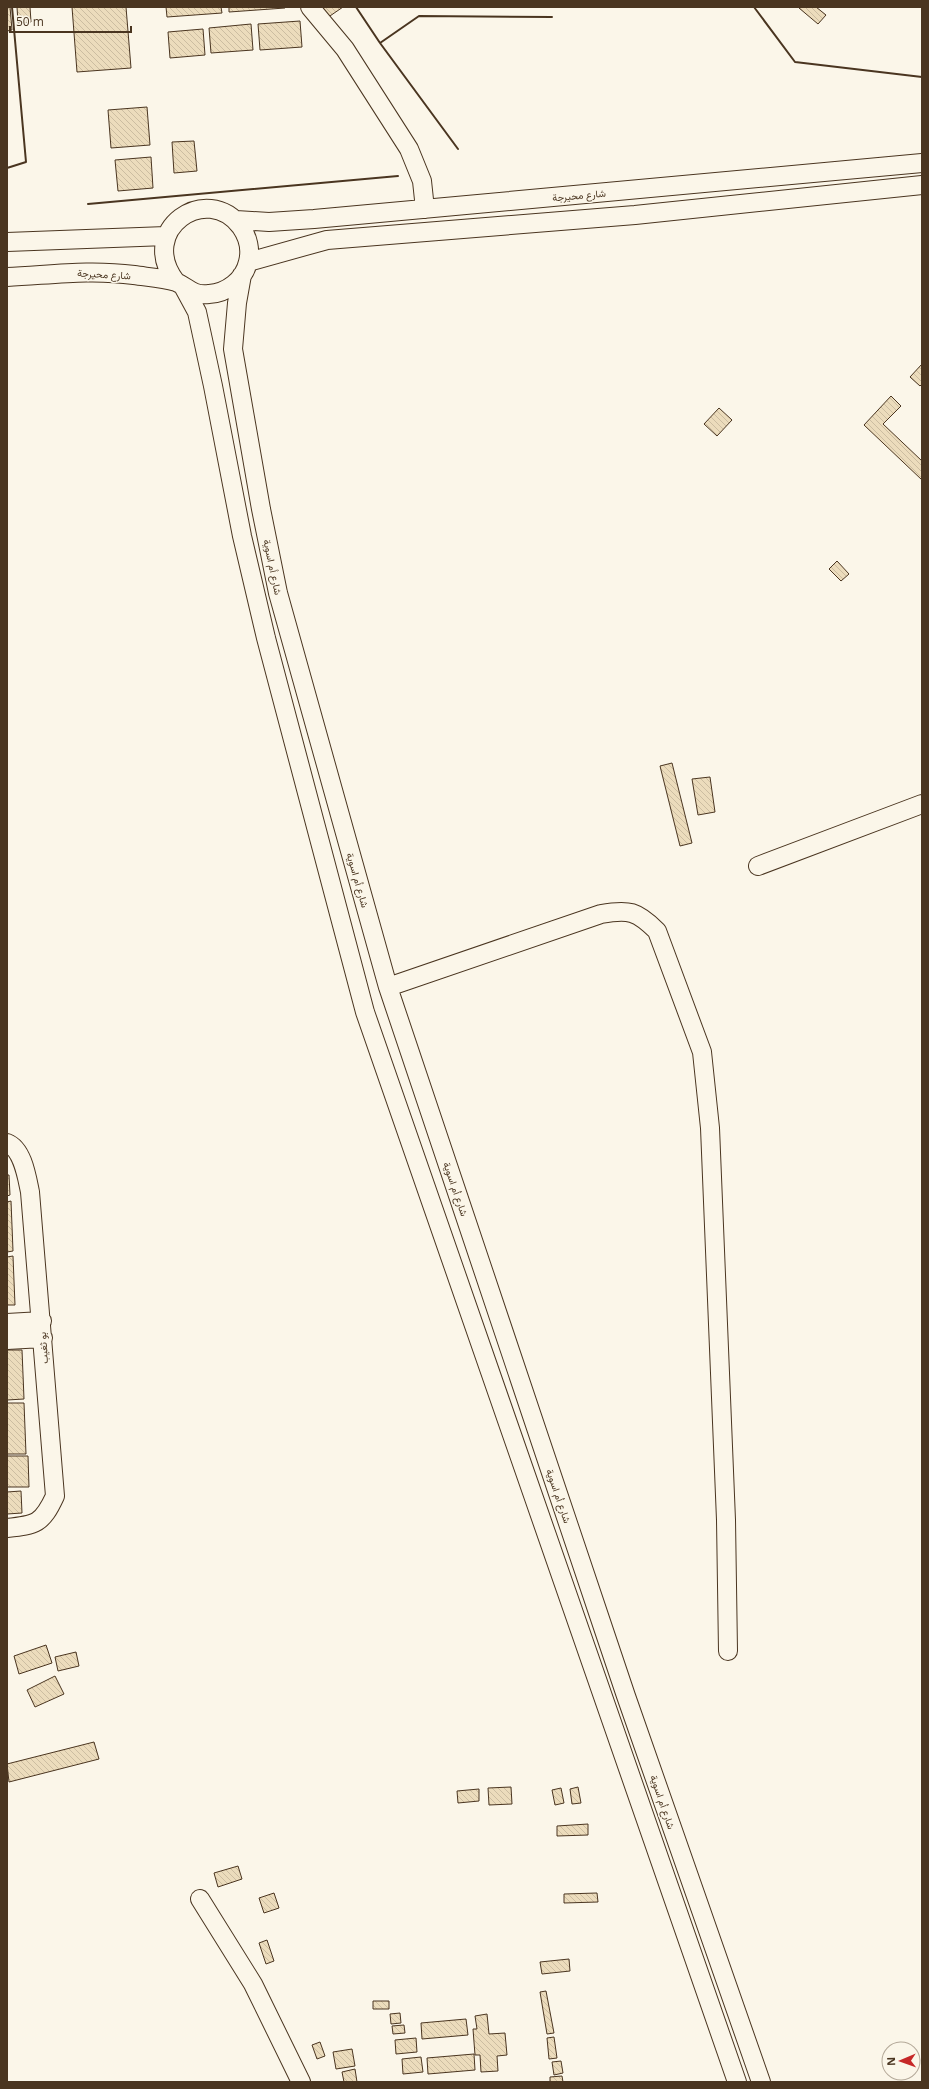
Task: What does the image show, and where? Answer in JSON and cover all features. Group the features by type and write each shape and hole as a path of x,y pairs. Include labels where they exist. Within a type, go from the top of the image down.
{"street":[{"path":"310,7 345,49 409,149 422,181 425,209"},
{"name":"شارع محيرجة","path":"236,220 269,222 922,163"},
{"path":"245,269 327,240 635,214 922,185"},
{"path":"180,285 195,293 208,295 220,292 232,286 245,269 249,247 244,232 236,220 223,212 210,209 196,210 184,215 173,224 166,236 163,248 164,261 169,272 180,285 197,312 242,536 266,638 365,1012 737,2082"},
{"path":"7,242 166,236"},
{"name":"شارع أم اسوية","path":"245,269 237,303 233,349 261,509 278,593 388,987 624,1688 761,2082"},
{"name":"شارع محيرجة","path":"7,277 80,271 133,275 180,285"},
{"path":"758,866 922,804"},
{"path":"388,987 601,914 629,911 644,918 657,931 702,1052 710,1128 726,1520 728,1651"},
{"name":"بو ثغيب","path":"7,1144 12,1145 24,1165 28,1186 42,1330 55,1496 47,1512 33,1525 7,1528"},
{"path":"7,1323 42,1330"},
{"path":"7,1340 42,1330"},
{"path":"200,1899 253,1984 301,2082"}],"building":[{"path":"7,7 10,7 12,30 7,31"},
{"path":"17,7 30,7 31,22 18,23"},
{"path":"72,7 126,7 131,68 77,72"},
{"path":"166,7 221,7 222,13 167,17"},
{"path":"229,7 285,7 285,8 229,12"},
{"path":"319,7 343,7 327,18"},
{"path":"816,7 826,15 818,24 799,8"},
{"path":"300,21 302,47 260,50 258,24"},
{"path":"251,24 253,50 211,53 209,28"},
{"path":"203,29 205,55 170,58 168,32"},
{"path":"147,107 150,145 111,148 108,110"},
{"path":"194,141 197,171 174,173 172,142"},
{"path":"151,157 153,188 118,191 115,160"},
{"path":"922,364 922,384 920,386 910,377"},
{"path":"891,396 901,406 883,424 922,461 922,480 864,425"},
{"path":"719,408 732,420 717,436 704,424"},
{"path":"837,561 849,574 841,581 829,569"},
{"path":"672,763 692,843 680,846 660,766"},
{"path":"710,777 715,812 698,815 692,779"},
{"path":"7,1175 9,1175 10,1195 7,1196"},
{"path":"11,1201 13,1251 7,1252 7,1202"},
{"path":"13,1256 15,1305 7,1305 7,1257"},
{"path":"7,1350 22,1350 24,1399 7,1400"},
{"path":"7,1403 24,1403 26,1454 7,1454"},
{"path":"7,1456 28,1456 29,1487 7,1487"},
{"path":"21,1491 22,1513 7,1514 7,1492"},
{"path":"46,1645 52,1663 19,1674 14,1656"},
{"path":"76,1652 79,1666 58,1671 55,1657"},
{"path":"55,1676 64,1694 35,1707 27,1690"},
{"path":"94,1742 99,1759 9,1782 7,1764"},
{"path":"511,1787 512,1804 489,1805 488,1788"},
{"path":"578,1787 581,1803 572,1804 570,1789"},
{"path":"561,1788 564,1803 555,1805 552,1790"},
{"path":"479,1789 479,1801 458,1803 457,1791"},
{"path":"588,1824 588,1835 557,1836 557,1826"},
{"path":"238,1866 242,1879 218,1887 214,1873"},
{"path":"274,1893 279,1908 264,1913 259,1898"},
{"path":"597,1893 598,1902 564,1903 564,1894"},
{"path":"267,1940 274,1961 266,1964 259,1943"},
{"path":"569,1959 570,1971 542,1974 540,1962"},
{"path":"546,1991 554,2033 547,2034 540,1992"},
{"path":"373,2001 389,2001 389,2009 373,2009"},
{"path":"400,2013 401,2023 391,2024 390,2014"},
{"path":"487,2014 489,2034 505,2033 507,2055 497,2056 498,2071 481,2072 480,2055 475,2055 473,2029 477,2029 475,2016"},
{"path":"466,2019 468,2035 422,2039 421,2023"},
{"path":"404,2025 405,2033 393,2034 392,2026"},
{"path":"554,2037 557,2058 549,2059 547,2038"},
{"path":"416,2038 417,2052 396,2054 395,2040"},
{"path":"320,2042 325,2056 317,2059 312,2045"},
{"path":"352,2049 355,2066 336,2069 333,2052"},
{"path":"474,2054 475,2070 428,2074 427,2058"},
{"path":"421,2057 423,2072 403,2074 402,2059"},
{"path":"561,2061 563,2073 554,2075 552,2062"},
{"path":"355,2069 357,2082 344,2082 342,2072"},
{"path":"562,2076 563,2082 550,2082 550,2077"}],"wall":[{"path":"7,168 26,162 12,7"},
{"path":"356,7 380,43 458,149"},
{"path":"754,7 795,62 922,77"},
{"path":"380,43 419,16 552,17"},
{"path":"88,204 398,176"}]}
